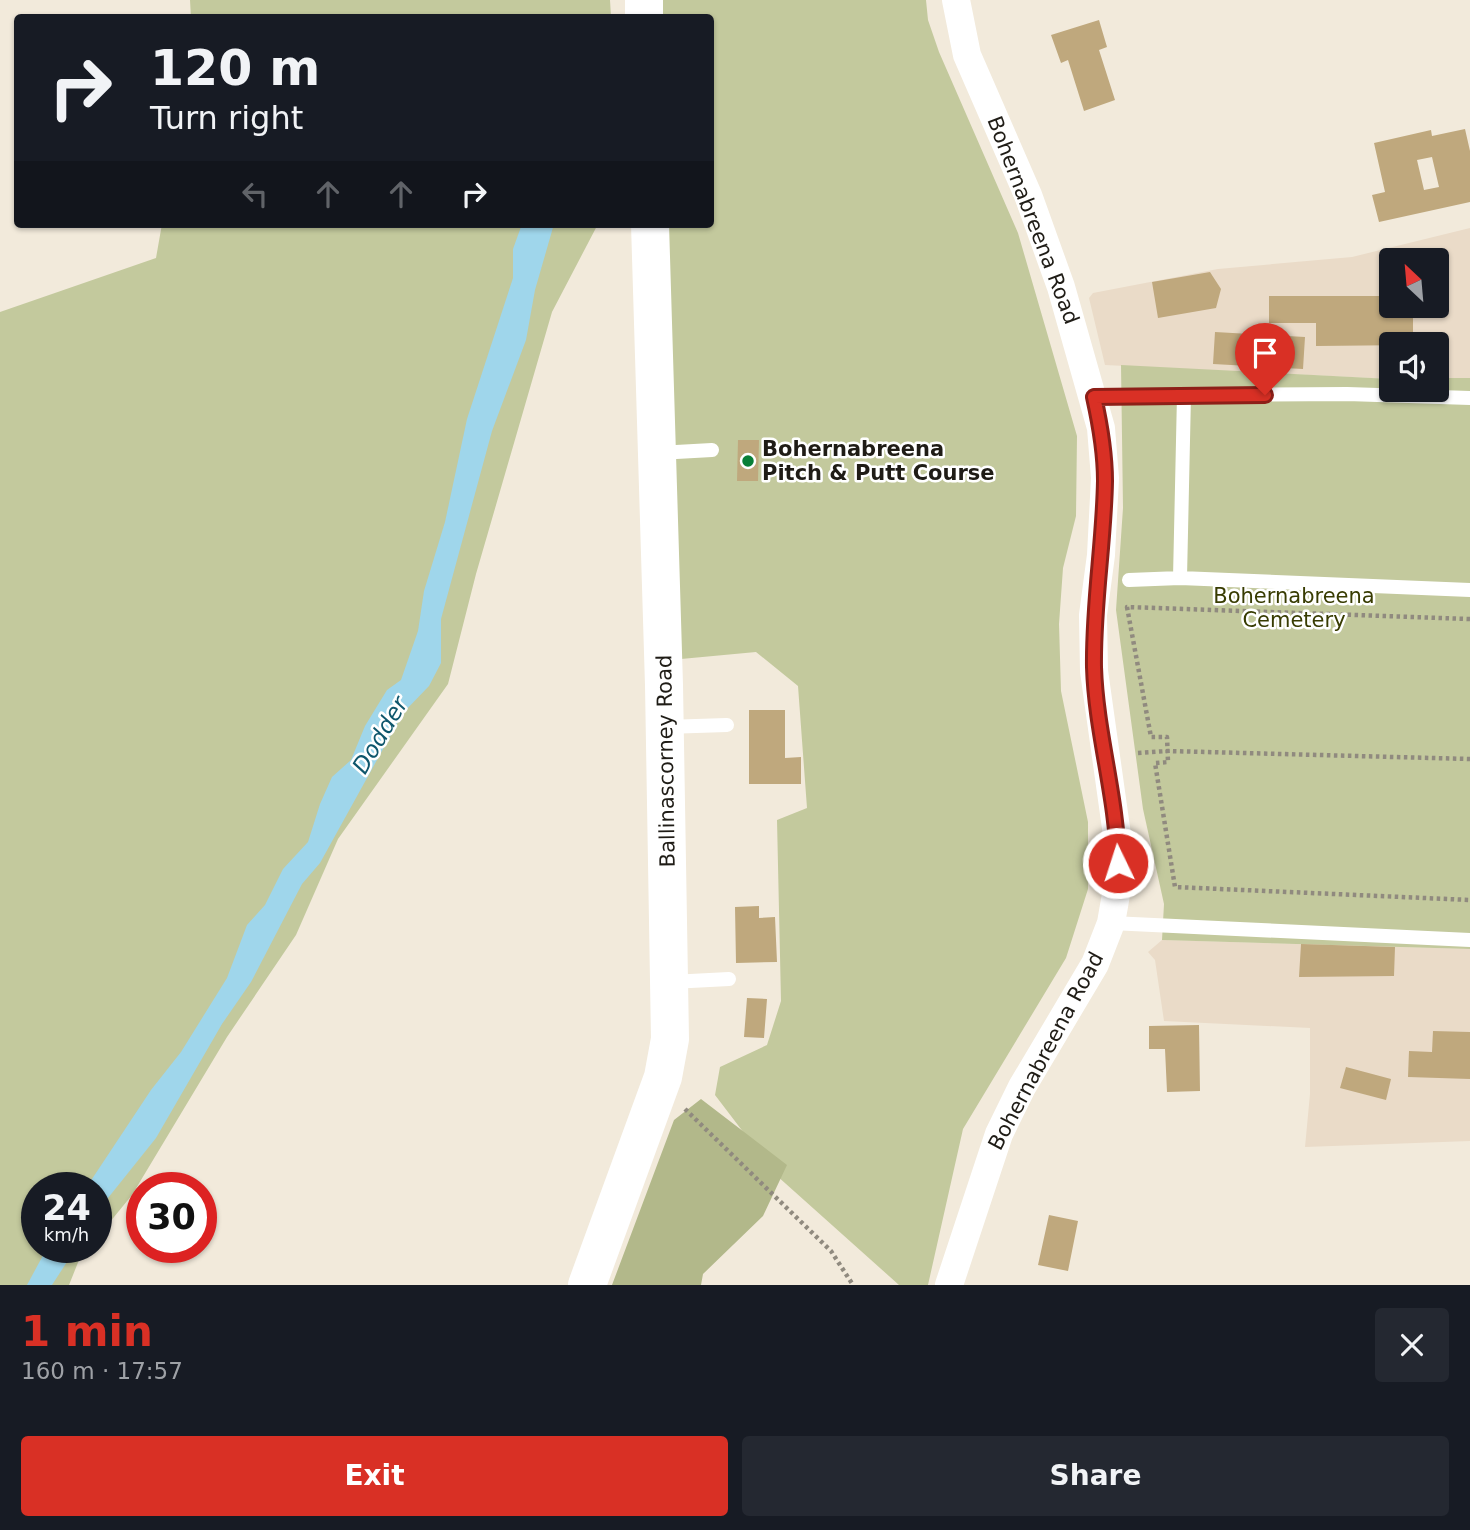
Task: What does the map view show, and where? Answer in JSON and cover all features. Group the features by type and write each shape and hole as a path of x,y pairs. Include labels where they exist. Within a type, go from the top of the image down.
{"main road":[{"name":"Ballinascorney Road","path":"587,1285 656,1096 670,1039 665,727 650,228"}],"street":[{"name":"Bohernabreena Road","path":"949,1285 999,1134 1022,1087 1095,964 1111,923 1118,883 1118,842 1094,671 1093,615 1101,555 1105,478 1101,428 1045,239 967,55 956,0"}],"lane":[{"path":"1094,397 1347,394 1470,398"},
{"path":"1180,578 1184,395"},
{"path":"656,453 712,450"},
{"path":"1129,580 1180,578 1470,590"},
{"path":"665,727 727,725"},
{"path":"1111,923 1470,940"},
{"path":"671,982 729,979"}],"path":[{"path":"1470,619 1127,607 1151,737 1167,737 1168,762 1155,763 1175,887 1470,900"},
{"path":"1138,753 1168,751 1470,759"},
{"path":"656,1096 680,1104 831,1251 853,1285"}],"shaded area":[{"path":"1470,228 1470,378 1449,378 1449,332 1379,332 1379,378 1105,365 1089,298 1093,293 1218,269 1352,257 1379,250 1379,318 1449,318 1449,248 1389,248"},
{"path":"1162,940 1470,949 1470,1141 1305,1147 1310,1094 1310,1028 1164,1021 1155,960 1148,952"}],"green space":[{"path":"190,0 610,0 611,14 191,14"},
{"path":"660,0 926,0 928,20 939,52 1018,233 1077,436 1076,516 1063,568 1059,624 1061,691 1088,822 1088,889 1066,958 963,1129 928,1285 899,1285 776,1175 715,1095 720,1067 767,1045 781,1001 777,820 807,808 798,686 756,652 681,659 668,228 714,228 714,14 661,14"},
{"path":"161,228 596,228 552,312 476,574 448,684 338,839 296,935 227,1037 146,1172 126,1172 126,1202 112,1219 112,1172 21,1172 21,1263 78,1263 69,1285 0,1285 0,312 156,258"},
{"name":"Bohernabreena Cemetery","path":"1121,365 1379,378 1379,402 1449,402 1449,378 1470,378 1470,949 1162,940 1164,904 1143,809 1116,610 1123,508"},
{"path":"701,1099 787,1165 763,1216 703,1274 701,1285 612,1285 674,1120"}],"water":[{"name":"Dodder","path":"521,228 553,228 535,290 526,340 492,431 441,619 441,663 429,686 403,713 320,863 302,884 251,982 222,1024 156,1138 126,1172 112,1193 112,1172 97,1172 151,1090 181,1052 227,978 247,925 265,905 283,869 308,842 332,777 351,760 365,726 387,690 401,680 418,631 424,591 445,522 467,419 513,278 513,249"},
{"path":"39,1263 66,1263 52,1285 27,1285"}],"building":[{"path":"1099,20 1107,47 1099,50 1115,100 1084,111 1068,60 1061,63 1051,35"},
{"path":"1465,129 1470,151 1470,202 1379,222 1372,195 1385,192 1374,143 1431,130 1432,136","holes":["1432,157 1439,187 1424,190 1417,160"]},
{"path":"1210,272 1221,289 1216,308 1158,318 1152,282"},
{"path":"1269,296 1379,296 1379,318 1413,318 1413,332 1379,332 1379,345 1316,346 1316,323 1269,323"},
{"path":"1215,332 1305,337 1303,369 1213,364"},
{"name":"Bohernabreena Pitch & Putt Course","path":"738,440 759,440 758,481 737,481"},
{"path":"749,710 785,710 785,758 801,757 801,784 749,784"},
{"path":"759,906 759,918 775,917 777,962 736,963 735,907"},
{"path":"1301,944 1395,947 1394,976 1299,977"},
{"path":"747,998 767,999 764,1038 744,1037"},
{"path":"1199,1025 1200,1091 1167,1092 1165,1049 1149,1049 1149,1026"},
{"path":"1433,1031 1470,1032 1470,1079 1408,1077 1409,1051 1432,1052"},
{"path":"1346,1067 1391,1079 1386,1100 1340,1088"},
{"path":"1049,1215 1078,1221 1068,1271 1038,1265"}],"place":[{"name":"Bohernabreena Pitch & Putt Course","path":"748,461"}],"route":[{"path":"1118,863 1118,842 1094,671 1093,615 1101,555 1105,478 1101,428 1094,397 1265,395"}]}
